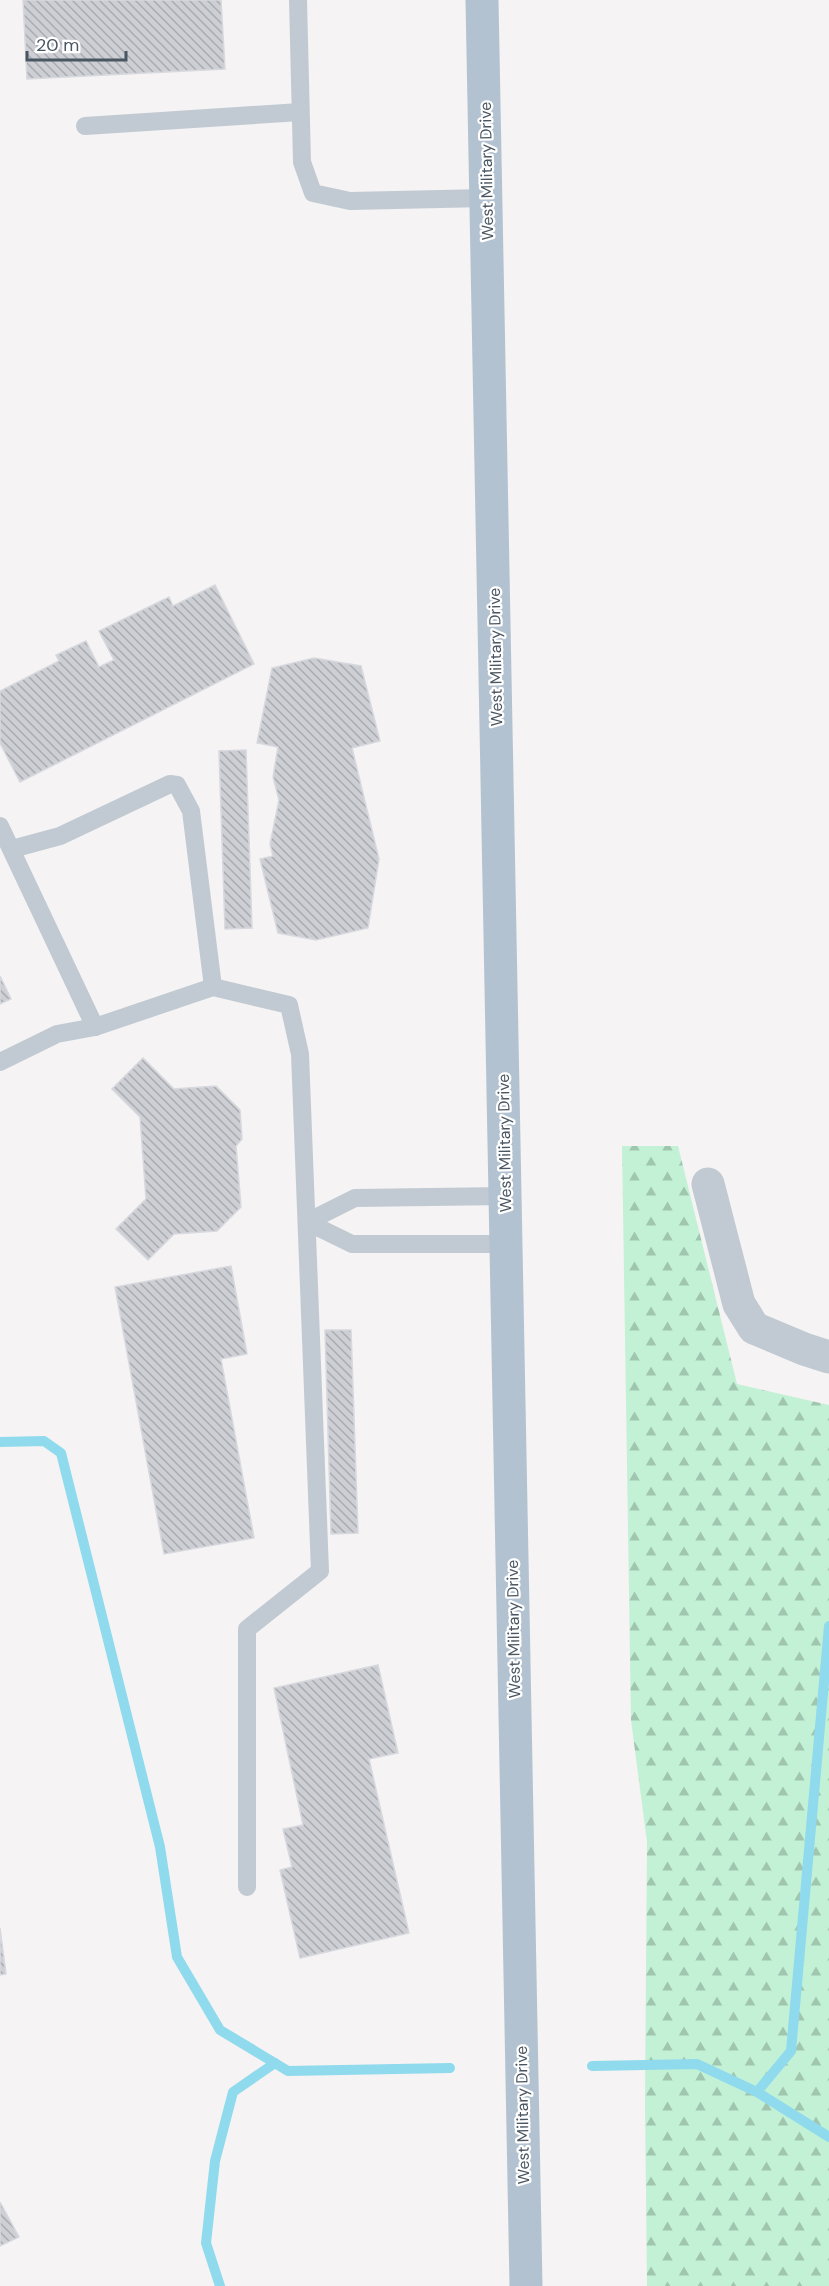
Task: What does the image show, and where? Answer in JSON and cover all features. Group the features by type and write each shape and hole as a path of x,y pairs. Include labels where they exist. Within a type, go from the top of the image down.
{"main road":[{"name":"West Military Drive","path":"482,0 526,2286"}],"street":[{"path":"708,1184 739,1304 754,1328 829,1357"}],"lane":[{"path":"298,0 302,162 313,193 350,201 486,198"},
{"path":"85,126 300,112"},
{"path":"12,849 60,836 170,784 177,785 191,811 213,987"},
{"path":"0,826 95,1026"},
{"path":"0,1062 57,1034 95,1026 213,987 289,1005 300,1054 320,1571 247,1629 248,1887"},
{"path":"307,1222 355,1198 506,1196"},
{"path":"307,1222 352,1244 505,1244"}],"green space":[{"path":"622,1146 678,1146 737,1384 829,1405 829,2286 647,2286 645,2104 647,1842 631,1720"}],"building":[{"path":"23,0 221,0 225,69 27,79"},
{"path":"215,585 254,664 20,782 0,743 0,691 59,661 56,655 86,641 99,667 114,660 99,631 169,597 173,606"},
{"path":"314,658 361,666 380,741 352,748 379,859 368,928 316,940 278,933 260,859 273,856 270,844 279,800 273,777 278,747 257,743 272,668"},
{"path":"246,750 252,928 225,929 219,751"},
{"path":"0,976 11,999 0,1004"},
{"path":"143,1058 174,1089 216,1086 240,1110 242,1139 236,1146 241,1207 217,1231 174,1234 148,1260 116,1229 146,1199 140,1117 112,1089"},
{"path":"231,1266 247,1354 221,1359 254,1538 164,1554 115,1287"},
{"path":"325,1330 351,1330 358,1533 331,1534"},
{"path":"378,1665 398,1753 369,1759 409,1933 300,1958 280,1870 292,1867 283,1829 303,1825 274,1688"},
{"path":"0,1928 6,1974 0,1975"},
{"path":"0,2202 19,2237 0,2246"}],"waterway":[{"path":"0,1442 44,1441 61,1453 160,1847 177,1957 220,2030 288,2071 450,2068"},
{"path":"829,1626 791,2051 757,2092 829,2137"},
{"path":"220,2286 206,2243 215,2161 233,2092 275,2063"},
{"path":"592,2066 697,2064 757,2092"}]}
